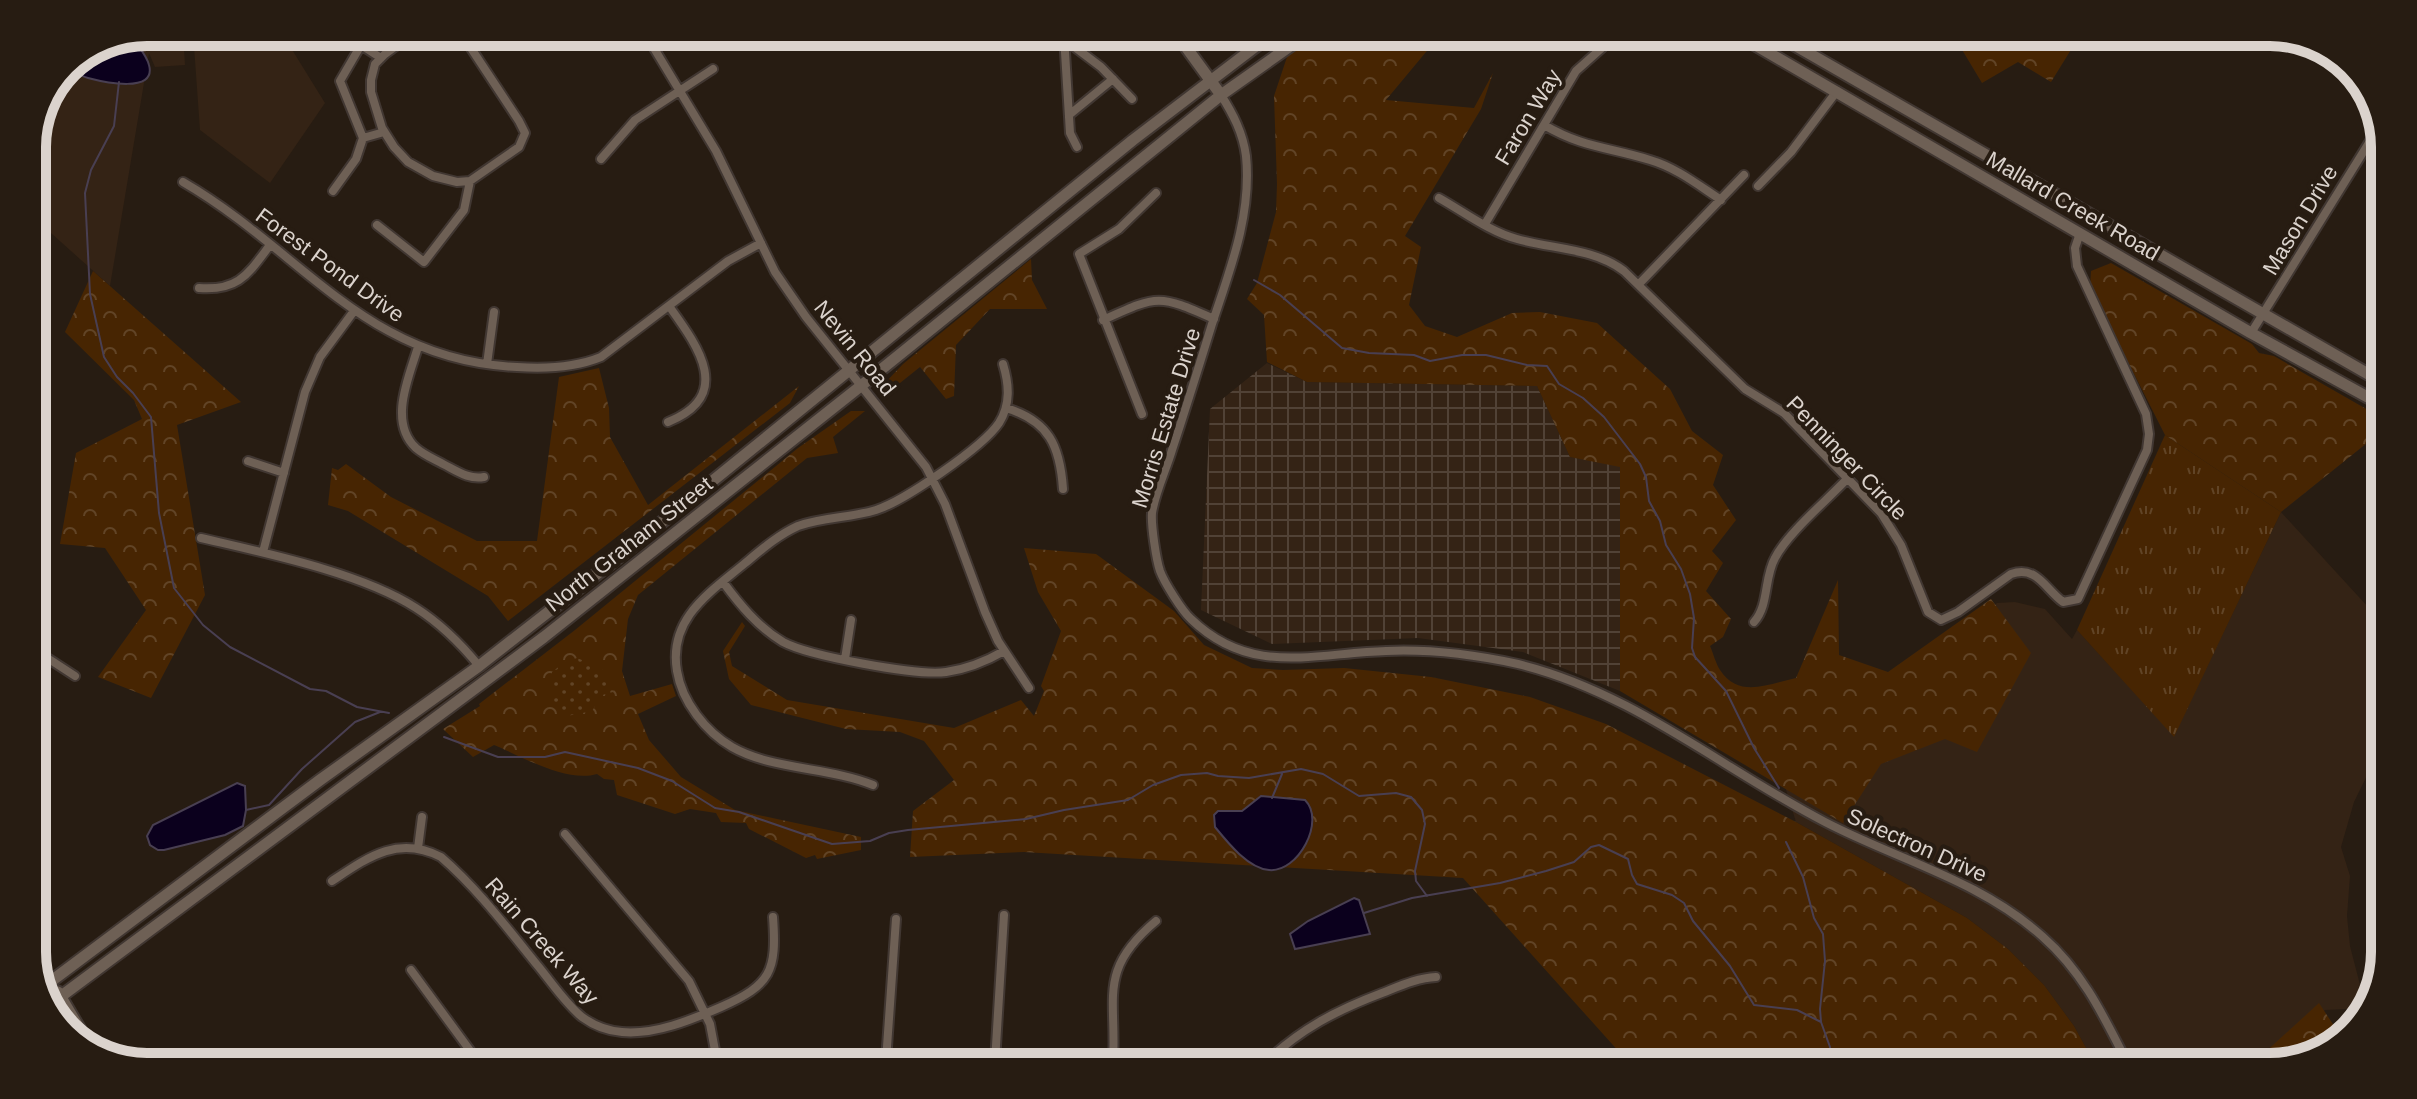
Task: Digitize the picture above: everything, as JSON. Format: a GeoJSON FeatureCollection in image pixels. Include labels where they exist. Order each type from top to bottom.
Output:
{"type":"FeatureCollection","features":[{"type":"Feature","properties":{"kind":"main road"},"geometry":{"type":"LineString","coordinates":[[1186,46],[1221,95],[1290,46]]}},
{"type":"Feature","properties":{"kind":"main road"},"geometry":{"type":"LineString","coordinates":[[1212,79],[1256,46]]}},
{"type":"Feature","properties":{"kind":"main road","name":"Mallard Creek Road"},"geometry":{"type":"LineString","coordinates":[[1758,46],[2251,333],[2371,399]]}},
{"type":"Feature","properties":{"kind":"main road"},"geometry":{"type":"LineString","coordinates":[[1784,60],[1791,46]]}},
{"type":"Feature","properties":{"kind":"main road","name":"Mallard Creek Road"},"geometry":{"type":"LineString","coordinates":[[1802,46],[2371,376]]}},
{"type":"Feature","properties":{"kind":"main road","name":"North Graham Street"},"geometry":{"type":"LineString","coordinates":[[50,982],[320,780],[479,666],[1212,79]]}},
{"type":"Feature","properties":{"kind":"main road","name":"North Graham Street"},"geometry":{"type":"LineString","coordinates":[[58,1001],[544,637],[1221,95]]}},
{"type":"Feature","properties":{"kind":"main road"},"geometry":{"type":"LineString","coordinates":[[53,990],[62,998],[79,1027]]}},
{"type":"Feature","properties":{"kind":"street"},"geometry":{"type":"LineString","coordinates":[[333,191],[356,159],[363,138],[340,81],[360,46]]}},
{"type":"Feature","properties":{"kind":"street"},"geometry":{"type":"LineString","coordinates":[[363,46],[381,58]]}},
{"type":"Feature","properties":{"kind":"street"},"geometry":{"type":"LineString","coordinates":[[392,46],[372,72],[371,92],[384,132],[408,162],[423,173],[457,182],[470,181],[519,147],[525,133],[470,46]]}},
{"type":"Feature","properties":{"kind":"street","name":"Nevin Road"},"geometry":{"type":"LineString","coordinates":[[653,46],[727,171],[789,293],[917,453],[948,512],[985,612],[1004,651],[1029,688]]}},
{"type":"Feature","properties":{"kind":"street"},"geometry":{"type":"LineString","coordinates":[[1065,46],[1070,133],[1077,147]]}},
{"type":"Feature","properties":{"kind":"street"},"geometry":{"type":"LineString","coordinates":[[1075,46],[1132,99]]}},
{"type":"Feature","properties":{"kind":"street","name":"Faron Way"},"geometry":{"type":"LineString","coordinates":[[1485,224],[1576,71],[1608,46]]}},
{"type":"Feature","properties":{"kind":"street"},"geometry":{"type":"LineString","coordinates":[[601,159],[635,120],[713,69]]}},
{"type":"Feature","properties":{"kind":"street"},"geometry":{"type":"LineString","coordinates":[[1069,115],[1113,79]]}},
{"type":"Feature","properties":{"kind":"street"},"geometry":{"type":"LineString","coordinates":[[1758,186],[1791,152],[1837,91]]}},
{"type":"Feature","properties":{"kind":"street","name":"Morris Estate Drive"},"geometry":{"type":"LineString","coordinates":[[1221,95],[1242,136],[1246,153],[1247,196],[1234,255],[1152,514],[1160,572],[1189,618],[1224,644],[1259,657],[1286,659],[1388,650],[1463,655],[1518,665],[1585,685],[1641,712],[1802,810]]}},
{"type":"Feature","properties":{"kind":"street"},"geometry":{"type":"LineString","coordinates":[[1544,125],[1581,144],[1651,161],[1673,170],[1721,200]]}},
{"type":"Feature","properties":{"kind":"street"},"geometry":{"type":"LineString","coordinates":[[363,138],[384,132]]}},
{"type":"Feature","properties":{"kind":"street","name":"Mason Drive"},"geometry":{"type":"LineString","coordinates":[[2251,333],[2371,140]]}},
{"type":"Feature","properties":{"kind":"street"},"geometry":{"type":"LineString","coordinates":[[2366,148],[2371,151]]}},
{"type":"Feature","properties":{"kind":"street"},"geometry":{"type":"LineString","coordinates":[[1639,284],[1744,175]]}},
{"type":"Feature","properties":{"kind":"street"},"geometry":{"type":"LineString","coordinates":[[377,225],[424,262],[464,210],[470,181]]}},
{"type":"Feature","properties":{"kind":"street","name":"Forest Pond Drive"},"geometry":{"type":"LineString","coordinates":[[183,182],[354,311],[391,334],[448,357],[487,364],[540,368],[583,364],[609,352],[728,261],[761,243]]}},
{"type":"Feature","properties":{"kind":"street"},"geometry":{"type":"LineString","coordinates":[[1142,414],[1079,254],[1119,229],[1156,193]]}},
{"type":"Feature","properties":{"kind":"street","name":"Penninger Circle"},"geometry":{"type":"LineString","coordinates":[[1439,198],[1518,240],[1611,261],[1639,284],[1745,389],[1784,413],[1889,524],[1901,545],[1928,612],[1936,619],[1946,619],[2018,572],[2038,576],[2063,602],[2078,599],[2139,468],[2149,441],[2146,414],[2080,277],[2075,248],[2080,233]]}},
{"type":"Feature","properties":{"kind":"street"},"geometry":{"type":"LineString","coordinates":[[199,288],[224,288],[241,280],[270,245]]}},
{"type":"Feature","properties":{"kind":"street"},"geometry":{"type":"LineString","coordinates":[[1103,320],[1149,300],[1161,299],[1214,319]]}},
{"type":"Feature","properties":{"kind":"street"},"geometry":{"type":"LineString","coordinates":[[668,422],[692,408],[701,395],[705,377],[705,367],[697,347],[669,306]]}},
{"type":"Feature","properties":{"kind":"street"},"geometry":{"type":"LineString","coordinates":[[263,552],[312,374],[320,357],[354,311]]}},
{"type":"Feature","properties":{"kind":"street"},"geometry":{"type":"LineString","coordinates":[[487,364],[494,312]]}},
{"type":"Feature","properties":{"kind":"street"},"geometry":{"type":"LineString","coordinates":[[418,347],[403,402],[406,433],[422,453],[465,475],[484,477]]}},
{"type":"Feature","properties":{"kind":"street"},"geometry":{"type":"LineString","coordinates":[[873,785],[747,754],[723,741],[698,717],[679,681],[677,643],[689,613],[697,603],[789,531],[812,522],[878,509],[899,500],[990,433],[1006,408],[1008,383],[1003,364]]}},
{"type":"Feature","properties":{"kind":"street"},"geometry":{"type":"LineString","coordinates":[[1006,408],[1036,421],[1053,442],[1063,489]]}},
{"type":"Feature","properties":{"kind":"street"},"geometry":{"type":"LineString","coordinates":[[248,461],[284,473]]}},
{"type":"Feature","properties":{"kind":"street"},"geometry":{"type":"LineString","coordinates":[[1754,622],[1760,614],[1768,574],[1779,550],[1846,480]]}},
{"type":"Feature","properties":{"kind":"street"},"geometry":{"type":"LineString","coordinates":[[201,538],[263,552],[358,581],[397,597],[440,626],[479,666]]}},
{"type":"Feature","properties":{"kind":"street"},"geometry":{"type":"LineString","coordinates":[[723,582],[750,616],[785,643],[810,652],[937,672],[981,664],[1004,651]]}},
{"type":"Feature","properties":{"kind":"street"},"geometry":{"type":"LineString","coordinates":[[845,659],[851,620]]}},
{"type":"Feature","properties":{"kind":"street"},"geometry":{"type":"LineString","coordinates":[[46,657],[75,676]]}},
{"type":"Feature","properties":{"kind":"street","name":"Solectron Drive"},"geometry":{"type":"LineString","coordinates":[[1802,810],[1856,838],[1955,879],[2024,921],[2060,953],[2086,984],[2122,1053]]}},
{"type":"Feature","properties":{"kind":"street"},"geometry":{"type":"LineString","coordinates":[[332,881],[385,851],[404,846],[418,848],[422,817]]}},
{"type":"Feature","properties":{"kind":"street"},"geometry":{"type":"LineString","coordinates":[[565,834],[697,993],[715,1041],[716,1053]]}},
{"type":"Feature","properties":{"kind":"street","name":"Rain Creek Way"},"geometry":{"type":"LineString","coordinates":[[418,848],[441,857],[452,866],[571,1007],[595,1025],[619,1032],[641,1032],[706,1013],[748,995],[763,982],[772,961],[773,917]]}},
{"type":"Feature","properties":{"kind":"street"},"geometry":{"type":"LineString","coordinates":[[996,1053],[1004,915]]}},
{"type":"Feature","properties":{"kind":"street"},"geometry":{"type":"LineString","coordinates":[[887,1053],[896,919]]}},
{"type":"Feature","properties":{"kind":"street"},"geometry":{"type":"LineString","coordinates":[[1113,1053],[1111,1000],[1118,968],[1134,941],[1156,921]]}},
{"type":"Feature","properties":{"kind":"street"},"geometry":{"type":"LineString","coordinates":[[411,970],[472,1053]]}},
{"type":"Feature","properties":{"kind":"street"},"geometry":{"type":"LineString","coordinates":[[1276,1053],[1297,1034],[1334,1011],[1410,982],[1436,977]]}},
{"type":"Feature","properties":{"kind":"shaded area"},"geometry":{"type":"Polygon","coordinates":[[[184,46],[185,65],[155,67],[149,53],[110,286],[46,229],[46,140],[49,121],[63,91],[75,75],[91,63],[127,48],[184,46]]]}},
{"type":"Feature","properties":{"kind":"shaded area"},"geometry":{"type":"Polygon","coordinates":[[[194,46],[292,46],[325,103],[270,183],[200,130],[194,46]]]}},
{"type":"Feature","properties":{"kind":"shaded area"},"geometry":{"type":"Polygon","coordinates":[[[139,47],[149,65],[145,80],[137,83],[105,82],[77,73],[91,63],[127,48],[139,47]]]}},
{"type":"Feature","properties":{"kind":"shaded area"},"geometry":{"type":"Polygon","coordinates":[[[1267,363],[1307,382],[1537,386],[1570,457],[1620,466],[1620,691],[1523,652],[1418,638],[1272,644],[1201,610],[1210,409],[1267,363]]]}},
{"type":"Feature","properties":{"kind":"shaded area"},"geometry":{"type":"Polygon","coordinates":[[[2281,512],[2371,610],[2371,767],[2354,802],[2341,847],[2350,876],[2347,916],[2350,946],[2362,993],[2354,1009],[2325,1010],[2279,1052],[2089,1053],[2074,1026],[2044,985],[2008,949],[1967,918],[1796,822],[1776,757],[1934,651],[1997,603],[2015,602],[2045,609],[2072,639],[2077,630],[2174,736],[2281,512]]]}},
{"type":"Feature","properties":{"kind":"shaded area"},"geometry":{"type":"Polygon","coordinates":[[[237,783],[245,786],[243,826],[225,835],[164,850],[150,845],[147,836],[153,825],[237,783]]]}},
{"type":"Feature","properties":{"kind":"shaded area"},"geometry":{"type":"Polygon","coordinates":[[[1261,796],[1305,800],[1311,809],[1312,820],[1306,844],[1299,855],[1280,869],[1269,870],[1254,865],[1239,854],[1215,827],[1214,815],[1218,811],[1242,811],[1261,796]]]}},
{"type":"Feature","properties":{"kind":"shaded area"},"geometry":{"type":"Polygon","coordinates":[[[1354,898],[1359,900],[1370,934],[1295,949],[1290,934],[1308,921],[1354,898]]]}},
{"type":"Feature","properties":{"kind":"green space"},"geometry":{"type":"Polygon","coordinates":[[[1303,46],[1431,46],[1386,100],[1474,108],[1493,73],[1481,109],[1405,236],[1421,247],[1409,305],[1425,326],[1457,337],[1512,313],[1540,312],[1597,323],[1670,389],[1692,431],[1723,455],[1713,485],[1736,520],[1712,551],[1723,563],[1706,591],[1731,619],[1723,637],[1710,646],[1719,668],[1736,684],[1765,686],[1796,678],[1838,580],[1839,655],[1888,672],[1991,599],[2031,653],[1977,752],[1945,739],[1881,764],[1843,823],[1620,691],[1620,467],[1570,457],[1537,386],[1307,382],[1267,362],[1264,315],[1247,299],[1257,283],[1276,212],[1274,96],[1288,54],[1303,46]]]}},
{"type":"Feature","properties":{"kind":"green space"},"geometry":{"type":"Polygon","coordinates":[[[1960,46],[2073,46],[2051,82],[2018,62],[1982,83],[1960,46]]]}},
{"type":"Feature","properties":{"kind":"green space"},"geometry":{"type":"Polygon","coordinates":[[[1031,259],[1032,280],[1047,309],[990,309],[956,345],[954,396],[946,399],[920,367],[885,395],[885,383],[903,364],[1031,259]]]}},
{"type":"Feature","properties":{"kind":"green space"},"geometry":{"type":"Polygon","coordinates":[[[2111,263],[2252,344],[2259,353],[2274,356],[2371,412],[2371,440],[2281,512],[2165,435],[2090,287],[2091,271],[2111,263]]]}},
{"type":"Feature","properties":{"kind":"green space"},"geometry":{"type":"Polygon","coordinates":[[[93,271],[241,402],[177,425],[205,595],[151,698],[98,677],[146,610],[105,548],[60,544],[76,453],[142,419],[134,400],[65,332],[93,271]]]}},
{"type":"Feature","properties":{"kind":"green space"},"geometry":{"type":"Polygon","coordinates":[[[599,368],[609,408],[610,437],[648,505],[799,386],[790,403],[508,621],[488,596],[348,511],[328,505],[332,468],[338,470],[346,464],[391,497],[477,541],[537,541],[559,377],[599,368]]]}},
{"type":"Feature","properties":{"kind":"green space"},"geometry":{"type":"Polygon","coordinates":[[[851,411],[865,411],[833,437],[838,453],[807,458],[638,595],[628,619],[622,671],[630,696],[672,684],[676,696],[638,714],[649,740],[681,777],[735,810],[861,837],[861,850],[817,859],[815,855],[806,858],[749,829],[746,823],[721,822],[716,813],[690,809],[675,814],[617,795],[614,780],[597,774],[585,776],[559,772],[494,745],[473,757],[443,729],[480,706],[798,448],[851,411]]]}},
{"type":"Feature","properties":{"kind":"green space"},"geometry":{"type":"Polygon","coordinates":[[[2165,435],[2281,512],[2174,737],[2077,630],[2165,435]]]}},
{"type":"Feature","properties":{"kind":"green space"},"geometry":{"type":"Polygon","coordinates":[[[1024,548],[1096,554],[1174,611],[1204,645],[1252,668],[1344,668],[1431,677],[1530,697],[1606,724],[1796,822],[1967,918],[2008,949],[2044,985],[2074,1026],[2089,1053],[1620,1053],[1463,878],[1024,852],[910,857],[913,811],[954,780],[924,741],[900,732],[846,729],[751,705],[729,679],[723,651],[742,622],[745,626],[729,652],[732,666],[787,700],[954,728],[1021,700],[1034,716],[1044,691],[1041,686],[1061,631],[1038,592],[1024,548]]]}},
{"type":"Feature","properties":{"kind":"green space"},"geometry":{"type":"Polygon","coordinates":[[[577,658],[601,668],[616,684],[613,692],[602,695],[592,711],[567,716],[551,699],[552,672],[577,658]]]}},
{"type":"Feature","properties":{"kind":"green space"},"geometry":{"type":"Polygon","coordinates":[[[2319,1003],[2336,1029],[2296,1050],[2264,1053],[2319,1003]]]}},
{"type":"Feature","properties":{"kind":"waterway"},"geometry":{"type":"LineString","coordinates":[[119,82],[114,126],[91,170],[85,193],[90,294],[104,357],[151,417],[159,513],[174,588],[203,625],[230,647],[310,689],[326,691],[357,707],[389,713]]}},
{"type":"Feature","properties":{"kind":"waterway"},"geometry":{"type":"LineString","coordinates":[[1254,280],[1280,295],[1342,348],[1414,355],[1430,361],[1462,355],[1486,355],[1527,365],[1547,366],[1559,384],[1583,398],[1604,417],[1640,464],[1646,477],[1649,501],[1660,521],[1666,545],[1681,569],[1694,618],[1692,648],[1695,657],[1726,691],[1754,748],[1779,788]]}},
{"type":"Feature","properties":{"kind":"waterway"},"geometry":{"type":"LineString","coordinates":[[246,810],[269,805],[302,769],[355,722],[380,712]]}},
{"type":"Feature","properties":{"kind":"waterway"},"geometry":{"type":"LineString","coordinates":[[444,737],[498,757],[545,757],[565,752],[638,768],[672,781],[715,808],[739,812],[832,844],[870,841],[889,833],[908,830],[1026,819],[1128,800],[1153,785],[1181,775],[1207,773],[1249,778],[1301,769],[1323,774],[1359,796],[1396,793],[1411,797],[1422,810],[1425,824],[1415,871],[1416,881],[1427,896]]}},
{"type":"Feature","properties":{"kind":"waterway"},"geometry":{"type":"LineString","coordinates":[[1272,798],[1282,774]]}},
{"type":"Feature","properties":{"kind":"waterway"},"geometry":{"type":"LineString","coordinates":[[1786,842],[1803,877],[1814,918],[1823,934],[1825,961],[1820,1009],[1830,1053]]}},
{"type":"Feature","properties":{"kind":"waterway"},"geometry":{"type":"LineString","coordinates":[[1364,913],[1412,898],[1500,883],[1546,871],[1574,862],[1591,847],[1599,845],[1628,859],[1637,884],[1672,895],[1684,903],[1693,921],[1730,966],[1754,1005],[1797,1010],[1821,1022]]}}]}
